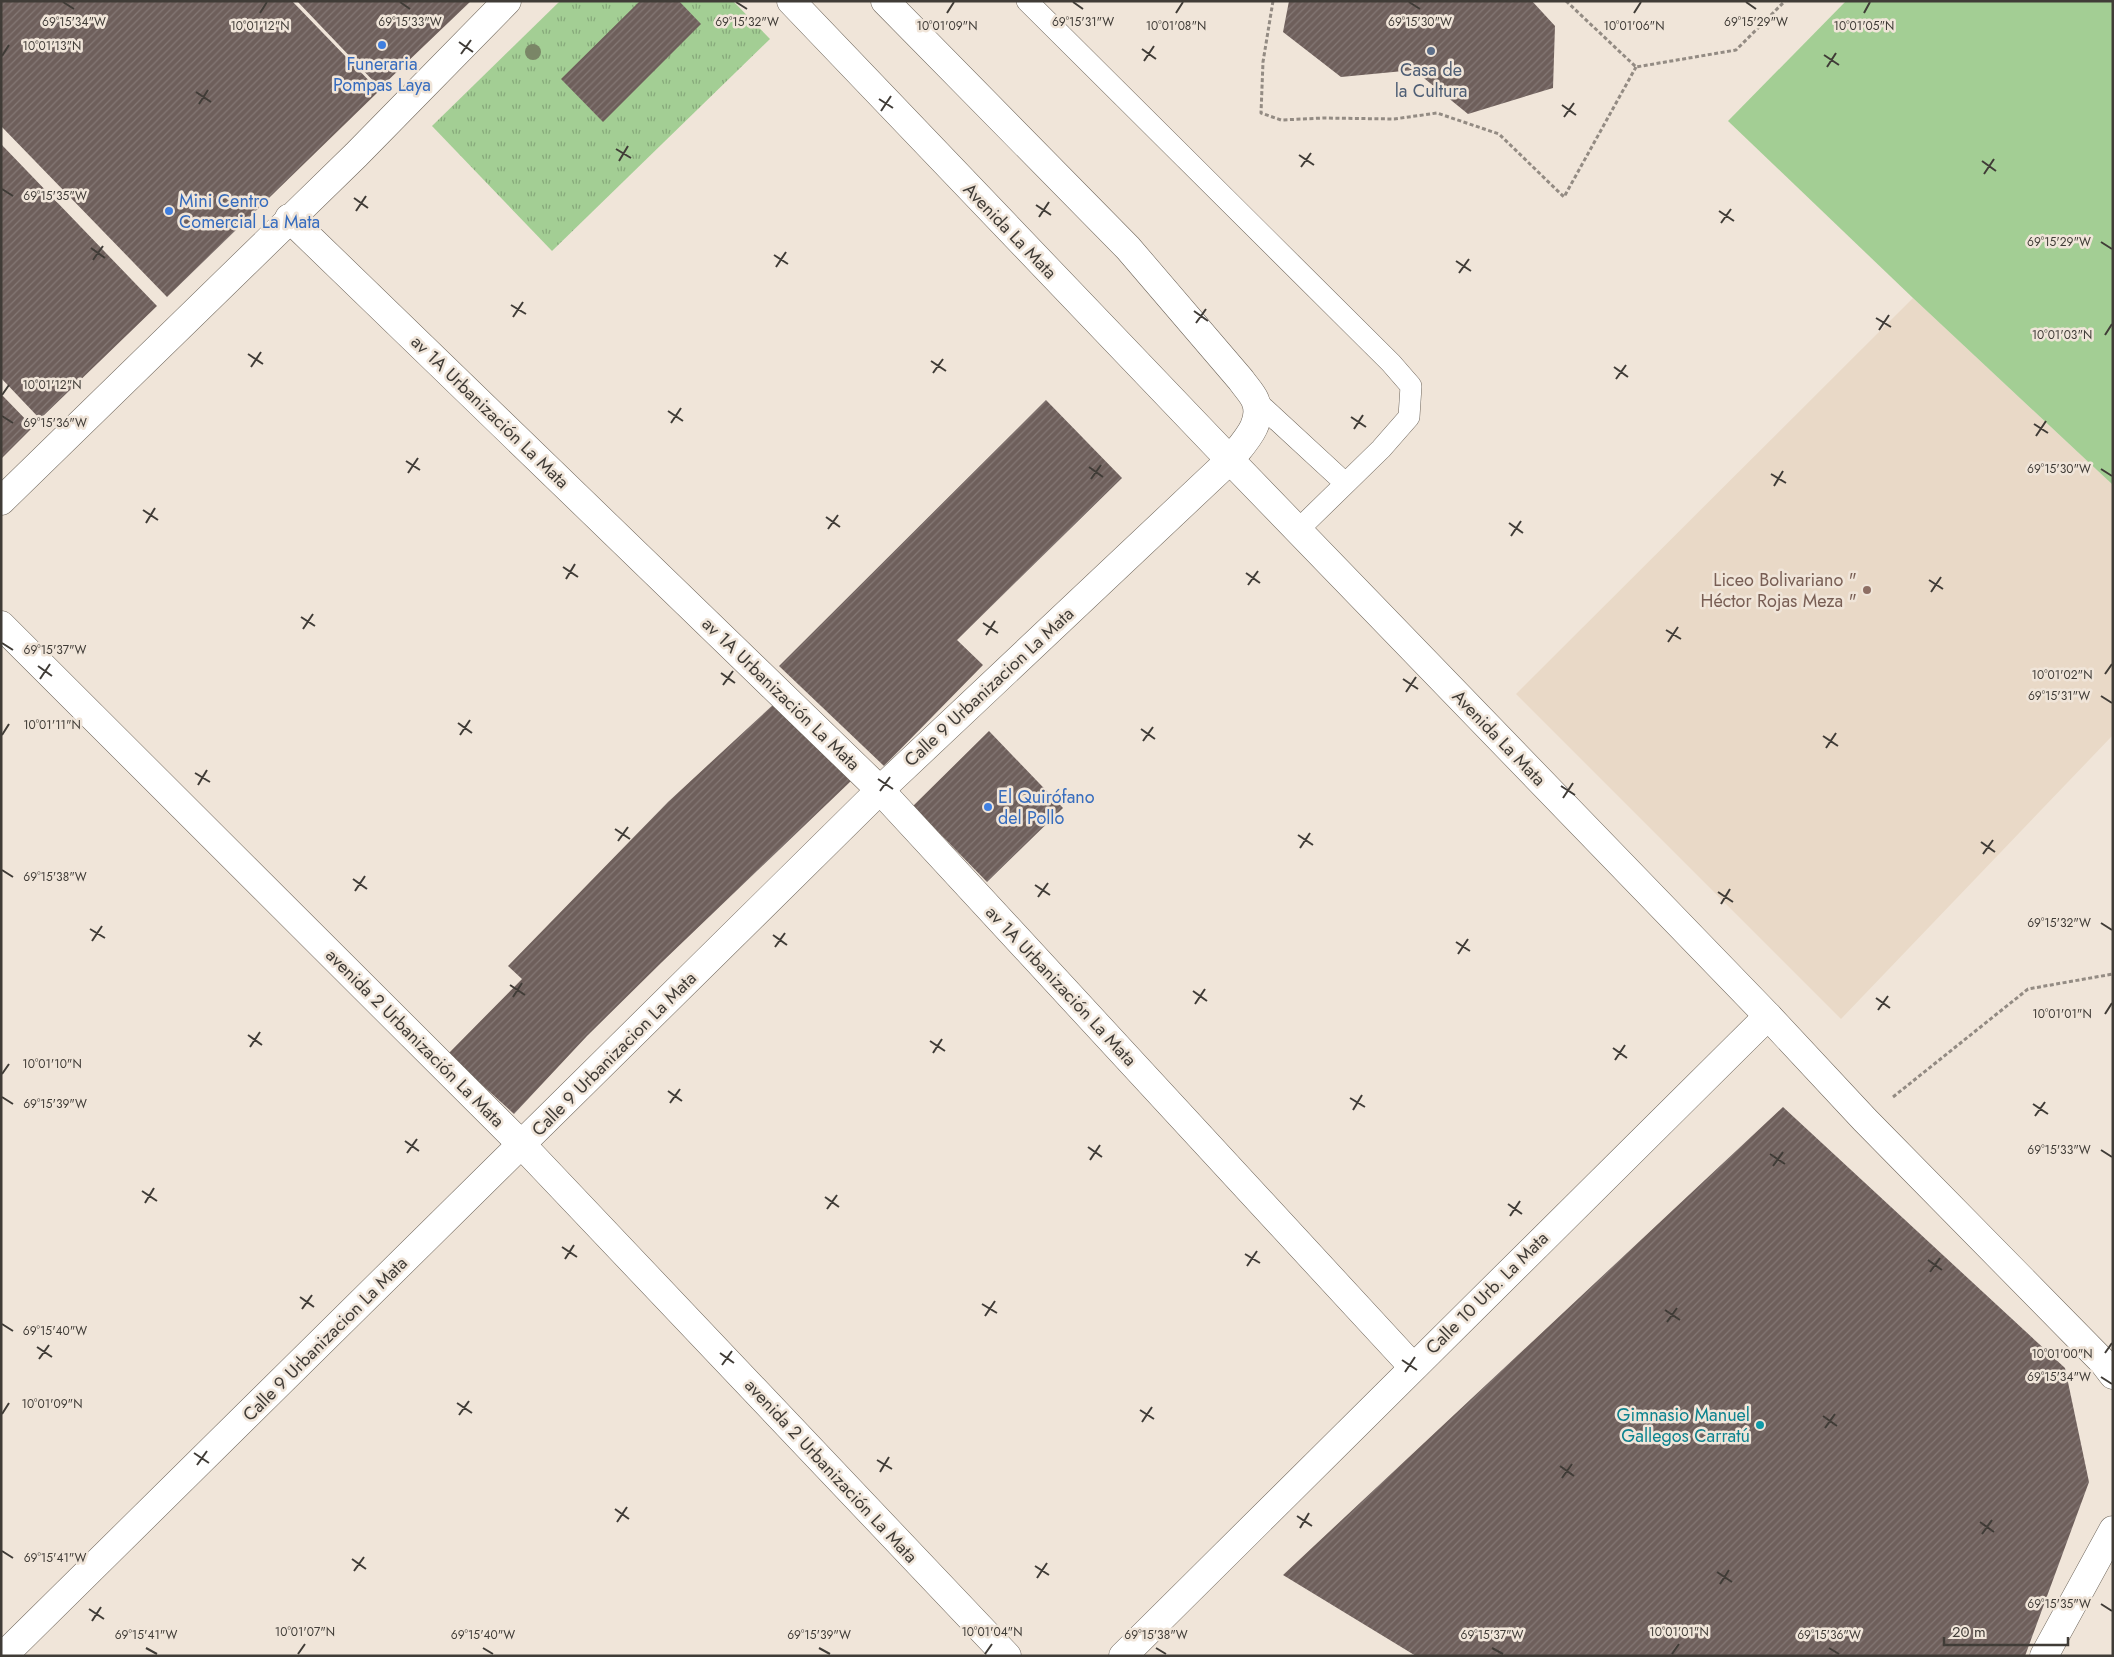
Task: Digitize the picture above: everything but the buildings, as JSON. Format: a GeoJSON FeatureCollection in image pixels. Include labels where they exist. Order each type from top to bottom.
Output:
{"type":"FeatureCollection","features":[{"type":"Feature","properties":{"kind":"street"},"geometry":{"type":"LineString","coordinates":[[1,500],[289,218],[356,155],[507,1]]}},
{"type":"Feature","properties":{"kind":"street","name":"Avenida La Mata"},"geometry":{"type":"LineString","coordinates":[[791,1],[1230,460],[1768,1016],[1865,1120],[2113,1374]]}},
{"type":"Feature","properties":{"kind":"street"},"geometry":{"type":"LineString","coordinates":[[885,1],[1128,248],[1241,380],[1255,400],[1258,414],[1252,432],[1230,460]]}},
{"type":"Feature","properties":{"kind":"street","name":"av 1A Urbanización La Mata"},"geometry":{"type":"LineString","coordinates":[[289,218],[880,790],[1413,1367]]}},
{"type":"Feature","properties":{"kind":"street","name":"Calle 9 Urbanizacion La Mata"},"geometry":{"type":"LineString","coordinates":[[4,1656],[880,790],[1230,460]]}},
{"type":"Feature","properties":{"kind":"street","name":"avenida 2 Urbanización La Mata"},"geometry":{"type":"LineString","coordinates":[[1,625],[522,1145],[1007,1656]]}},
{"type":"Feature","properties":{"kind":"street","name":"Calle 10 Urb. La Mata"},"geometry":{"type":"LineString","coordinates":[[1123,1656],[1768,1016]]}},
{"type":"Feature","properties":{"kind":"street"},"geometry":{"type":"LineString","coordinates":[[2044,1656],[2113,1530]]}},
{"type":"Feature","properties":{"kind":"lane"},"geometry":{"type":"LineString","coordinates":[[1027,1],[1391,363],[1411,386],[1410,416],[1381,449],[1298,530]]}},
{"type":"Feature","properties":{"kind":"lane"},"geometry":{"type":"LineString","coordinates":[[1255,400],[1345,483]]}},
{"type":"Feature","properties":{"kind":"path"},"geometry":{"type":"LineString","coordinates":[[1273,1],[1263,62],[1261,113],[1281,120],[1323,118],[1394,119],[1438,114],[1500,134],[1564,197],[1636,68]]}},
{"type":"Feature","properties":{"kind":"path"},"geometry":{"type":"LineString","coordinates":[[1566,1],[1575,12],[1636,68]]}},
{"type":"Feature","properties":{"kind":"path"},"geometry":{"type":"LineString","coordinates":[[1636,68],[1736,50],[1785,1]]}},
{"type":"Feature","properties":{"kind":"path"},"geometry":{"type":"LineString","coordinates":[[1865,1120],[2028,989],[2113,974]]}},
{"type":"Feature","properties":{"kind":"shaded area","name":"Liceo Bolivariano \" Héctor Rojas Meza \""},"geometry":{"type":"Polygon","coordinates":[[[1913,298],[2113,485],[2113,735],[1841,1019],[1516,694],[1913,298]]]}},
{"type":"Feature","properties":{"kind":"green space"},"geometry":{"type":"Polygon","coordinates":[[[560,1],[733,1],[770,39],[552,251],[432,126],[560,1]]]}},
{"type":"Feature","properties":{"kind":"green space"},"geometry":{"type":"Polygon","coordinates":[[[1846,1],[2113,1],[2113,485],[1913,298],[1728,121],[1846,1]]]}},
{"type":"Feature","properties":{"kind":"place","name":"Funeraria Pompas Laya"},"geometry":{"type":"Point","coordinates":[382,45]}},
{"type":"Feature","properties":{"kind":"place","name":"Casa de la Cultura"},"geometry":{"type":"Point","coordinates":[1431,51]}},
{"type":"Feature","properties":{"kind":"place","name":"Mini Centro Comercial La Mata"},"geometry":{"type":"Point","coordinates":[169,211]}},
{"type":"Feature","properties":{"kind":"place","name":"Liceo Bolivariano \" Héctor Rojas Meza \""},"geometry":{"type":"Point","coordinates":[1867,590]}},
{"type":"Feature","properties":{"kind":"place","name":"El Quirófano del Pollo"},"geometry":{"type":"Point","coordinates":[988,807]}},
{"type":"Feature","properties":{"kind":"place","name":"Gimnasio Manuel Gallegos Carratú"},"geometry":{"type":"Point","coordinates":[1760,1425]}}]}
